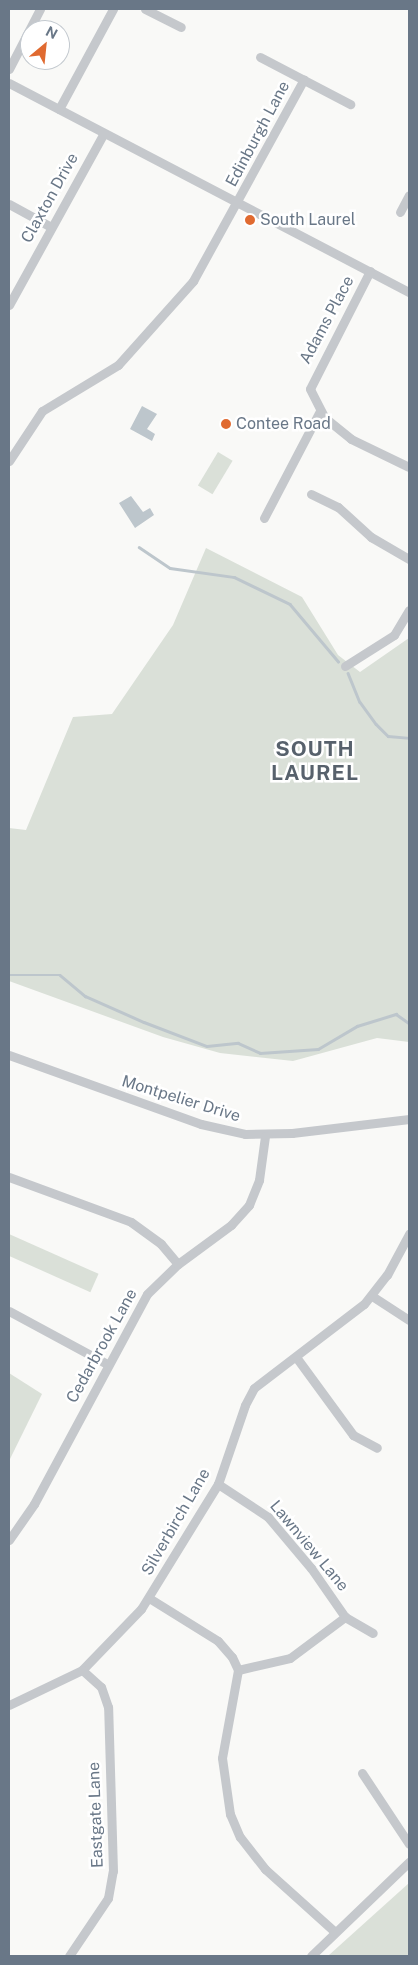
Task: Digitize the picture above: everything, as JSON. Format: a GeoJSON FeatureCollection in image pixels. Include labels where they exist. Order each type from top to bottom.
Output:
{"type":"FeatureCollection","features":[{"type":"Feature","properties":{"kind":"street"},"geometry":{"type":"LineString","coordinates":[[9,69],[40,9]]}},
{"type":"Feature","properties":{"kind":"street"},"geometry":{"type":"LineString","coordinates":[[59,109],[113,9]]}},
{"type":"Feature","properties":{"kind":"street"},"geometry":{"type":"LineString","coordinates":[[145,9],[181,27]]}},
{"type":"Feature","properties":{"kind":"street"},"geometry":{"type":"LineString","coordinates":[[260,58],[350,104]]}},
{"type":"Feature","properties":{"kind":"street","name":"Edinburgh Lane"},"geometry":{"type":"LineString","coordinates":[[238,202],[304,79]]}},
{"type":"Feature","properties":{"kind":"street"},"geometry":{"type":"LineString","coordinates":[[9,83],[409,292]]}},
{"type":"Feature","properties":{"kind":"street","name":"Claxton Drive"},"geometry":{"type":"LineString","coordinates":[[9,305],[104,133]]}},
{"type":"Feature","properties":{"kind":"street"},"geometry":{"type":"LineString","coordinates":[[400,212],[409,195]]}},
{"type":"Feature","properties":{"kind":"street"},"geometry":{"type":"LineString","coordinates":[[9,460],[42,411],[118,365],[178,300],[205,263],[238,202]]}},
{"type":"Feature","properties":{"kind":"street"},"geometry":{"type":"LineString","coordinates":[[9,204],[51,227]]}},
{"type":"Feature","properties":{"kind":"street","name":"Adams Place"},"geometry":{"type":"LineString","coordinates":[[320,411],[310,384],[370,271]]}},
{"type":"Feature","properties":{"kind":"street"},"geometry":{"type":"LineString","coordinates":[[264,518],[320,411],[350,439],[409,467]]}},
{"type":"Feature","properties":{"kind":"street"},"geometry":{"type":"LineString","coordinates":[[311,494],[338,507],[371,537],[409,559]]}},
{"type":"Feature","properties":{"kind":"street"},"geometry":{"type":"LineString","coordinates":[[345,666],[394,635],[409,610]]}},
{"type":"Feature","properties":{"kind":"street","name":"Montpelier Drive"},"geometry":{"type":"LineString","coordinates":[[9,1055],[201,1124],[265,1136],[409,1119]]}},
{"type":"Feature","properties":{"kind":"street","name":"Cedarbrook Lane"},"geometry":{"type":"LineString","coordinates":[[9,1540],[34,1504],[107,1364],[147,1294],[178,1264],[231,1225],[249,1205],[259,1180],[265,1136]]}},
{"type":"Feature","properties":{"kind":"street"},"geometry":{"type":"LineString","coordinates":[[9,1177],[131,1222],[151,1235],[178,1264]]}},
{"type":"Feature","properties":{"kind":"street","name":"Silverbirch Lane"},"geometry":{"type":"LineString","coordinates":[[9,1704],[82,1670],[149,1598],[218,1484],[249,1396],[264,1379],[296,1357],[372,1296],[409,1234]]}},
{"type":"Feature","properties":{"kind":"street"},"geometry":{"type":"LineString","coordinates":[[372,1296],[409,1320]]}},
{"type":"Feature","properties":{"kind":"street"},"geometry":{"type":"LineString","coordinates":[[9,1311],[107,1364]]}},
{"type":"Feature","properties":{"kind":"street"},"geometry":{"type":"LineString","coordinates":[[296,1357],[353,1435],[377,1448]]}},
{"type":"Feature","properties":{"kind":"street","name":"Lawnview Lane"},"geometry":{"type":"LineString","coordinates":[[218,1484],[268,1517],[311,1568],[345,1617]]}},
{"type":"Feature","properties":{"kind":"street"},"geometry":{"type":"LineString","coordinates":[[149,1598],[218,1641],[238,1670],[222,1758],[230,1814],[240,1836],[265,1869],[335,1932]]}},
{"type":"Feature","properties":{"kind":"street"},"geometry":{"type":"LineString","coordinates":[[238,1670],[290,1658],[345,1617],[373,1633]]}},
{"type":"Feature","properties":{"kind":"street","name":"Eastgate Lane"},"geometry":{"type":"LineString","coordinates":[[70,1956],[108,1898],[114,1871],[108,1706],[101,1687],[82,1670]]}},
{"type":"Feature","properties":{"kind":"street"},"geometry":{"type":"LineString","coordinates":[[362,1772],[409,1844]]}},
{"type":"Feature","properties":{"kind":"street"},"geometry":{"type":"LineString","coordinates":[[311,1956],[409,1862]]}},
{"type":"Feature","properties":{"kind":"shaded area"},"geometry":{"type":"Polygon","coordinates":[[[142,406],[157,414],[147,429],[155,434],[152,441],[130,429],[142,406]]]}},
{"type":"Feature","properties":{"kind":"shaded area"},"geometry":{"type":"Polygon","coordinates":[[[218,452],[233,461],[212,494],[198,485],[218,452]]]}},
{"type":"Feature","properties":{"kind":"shaded area"},"geometry":{"type":"Polygon","coordinates":[[[131,496],[143,512],[150,508],[154,515],[135,528],[119,503],[131,496]]]}},
{"type":"Feature","properties":{"kind":"shaded area"},"geometry":{"type":"Polygon","coordinates":[[[206,548],[302,597],[338,655],[360,672],[409,638],[409,1042],[377,1038],[293,1061],[220,1053],[163,1037],[9,981],[9,828],[26,830],[73,717],[112,714],[173,625],[206,548]]]}},
{"type":"Feature","properties":{"kind":"shaded area"},"geometry":{"type":"Polygon","coordinates":[[[9,1234],[99,1274],[90,1292],[9,1256],[9,1234]]]}},
{"type":"Feature","properties":{"kind":"shaded area"},"geometry":{"type":"Polygon","coordinates":[[[9,1373],[42,1394],[9,1461],[9,1373]]]}},
{"type":"Feature","properties":{"kind":"shaded area"},"geometry":{"type":"Polygon","coordinates":[[[409,1883],[409,1956],[328,1956],[329,1955],[409,1883]]]}},
{"type":"Feature","properties":{"kind":"waterway"},"geometry":{"type":"LineString","coordinates":[[139,547],[170,568],[234,577],[290,604],[338,661]]}},
{"type":"Feature","properties":{"kind":"waterway"},"geometry":{"type":"LineString","coordinates":[[348,673],[360,702],[376,724],[388,736],[409,738]]}},
{"type":"Feature","properties":{"kind":"waterway"},"geometry":{"type":"LineString","coordinates":[[9,975],[60,975],[85,996],[144,1022],[207,1046],[238,1043],[260,1053],[318,1049],[357,1026],[396,1014],[409,1023]]}},
{"type":"Feature","properties":{"kind":"place","name":"South Laurel"},"geometry":{"type":"Point","coordinates":[250,220]}},
{"type":"Feature","properties":{"kind":"place","name":"Contee Road"},"geometry":{"type":"Point","coordinates":[226,424]}},
{"type":"Feature","properties":{"kind":"district","name":"SOUTH LAUREL"},"geometry":{"type":"Point","coordinates":[315,761]}}]}
